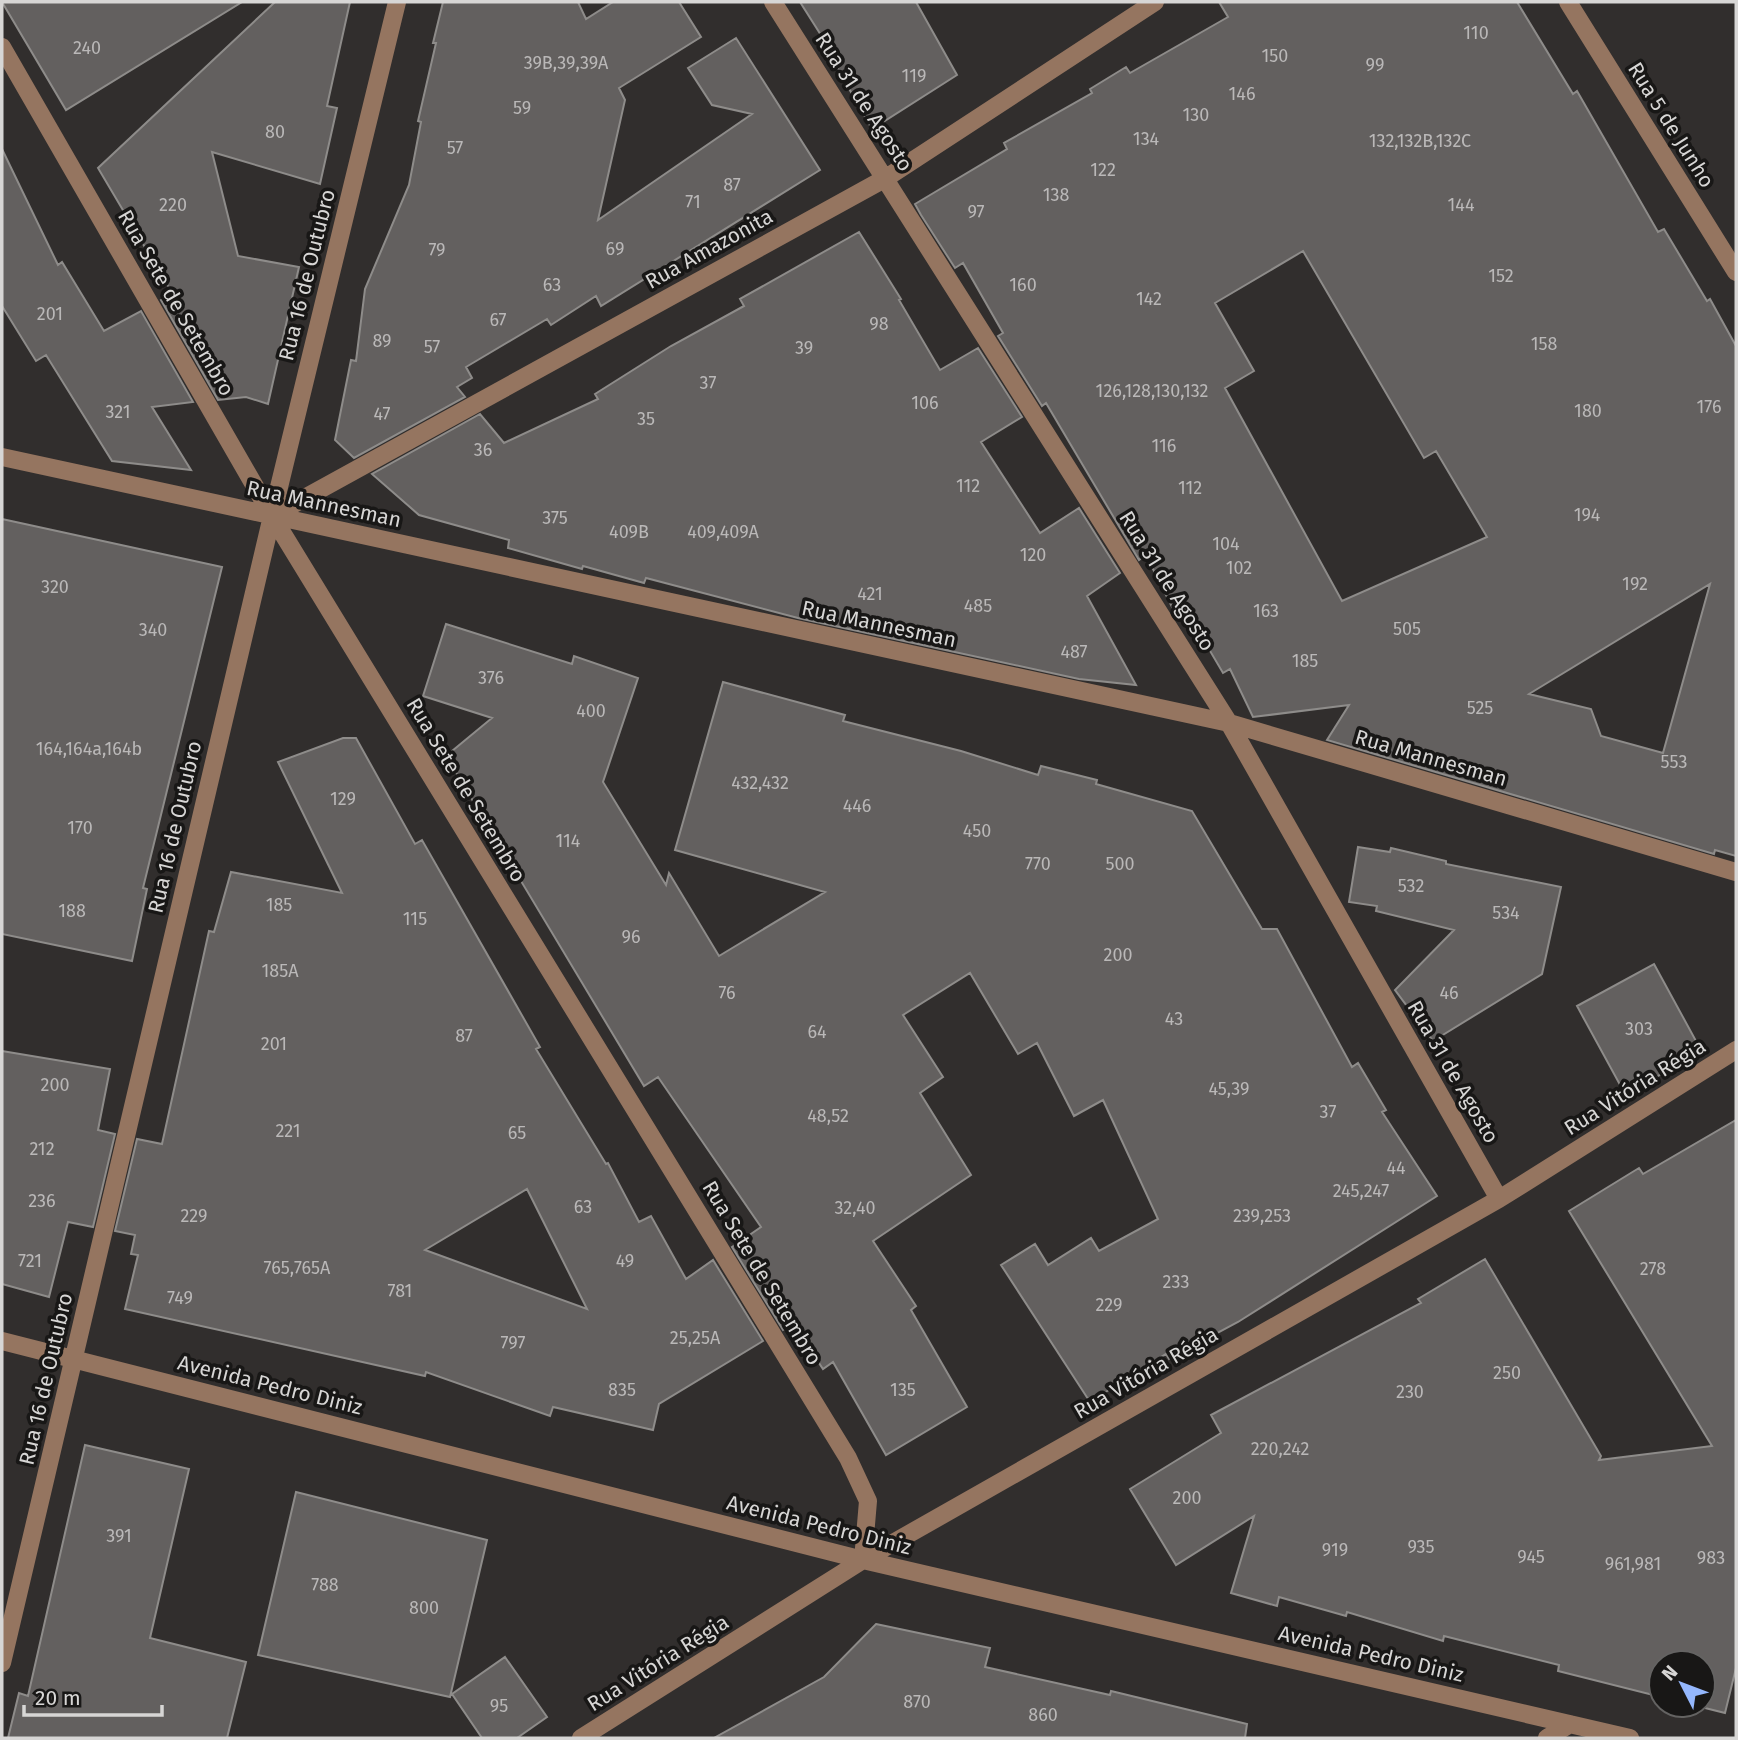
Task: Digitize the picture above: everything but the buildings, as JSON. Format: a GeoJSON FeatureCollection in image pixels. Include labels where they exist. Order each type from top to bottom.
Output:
{"type":"FeatureCollection","features":[{"type":"Feature","properties":{"kind":"street","name":"Rua 16 de Outubro"},"geometry":{"type":"LineString","coordinates":[[2,1663],[272,516],[397,2]]}},
{"type":"Feature","properties":{"kind":"street","name":"Rua 31 de Agosto"},"geometry":{"type":"LineString","coordinates":[[773,2],[1229,723],[1499,1199]]}},
{"type":"Feature","properties":{"kind":"street","name":"Rua Amazonita"},"geometry":{"type":"LineString","coordinates":[[272,516],[886,178],[1155,2]]}},
{"type":"Feature","properties":{"kind":"street","name":"Rua 5 de Junho"},"geometry":{"type":"LineString","coordinates":[[1568,2],[1736,271]]}},
{"type":"Feature","properties":{"kind":"street","name":"Rua Sete de Setembro"},"geometry":{"type":"LineString","coordinates":[[2,47],[272,516],[848,1458],[868,1502],[863,1560]]}},
{"type":"Feature","properties":{"kind":"street","name":"Rua Mannesman"},"geometry":{"type":"LineString","coordinates":[[2,457],[1229,723],[1736,872]]}},
{"type":"Feature","properties":{"kind":"street","name":"Rua Vitória Régia"},"geometry":{"type":"LineString","coordinates":[[581,1738],[863,1560],[1499,1199],[1736,1050]]}},
{"type":"Feature","properties":{"kind":"street","name":"Avenida Pedro Diniz"},"geometry":{"type":"LineString","coordinates":[[2,1341],[863,1560],[1630,1738]]}},
{"type":"Feature","properties":{"kind":"street"},"geometry":{"type":"LineString","coordinates":[[1547,1738],[1570,1724]]}}]}
